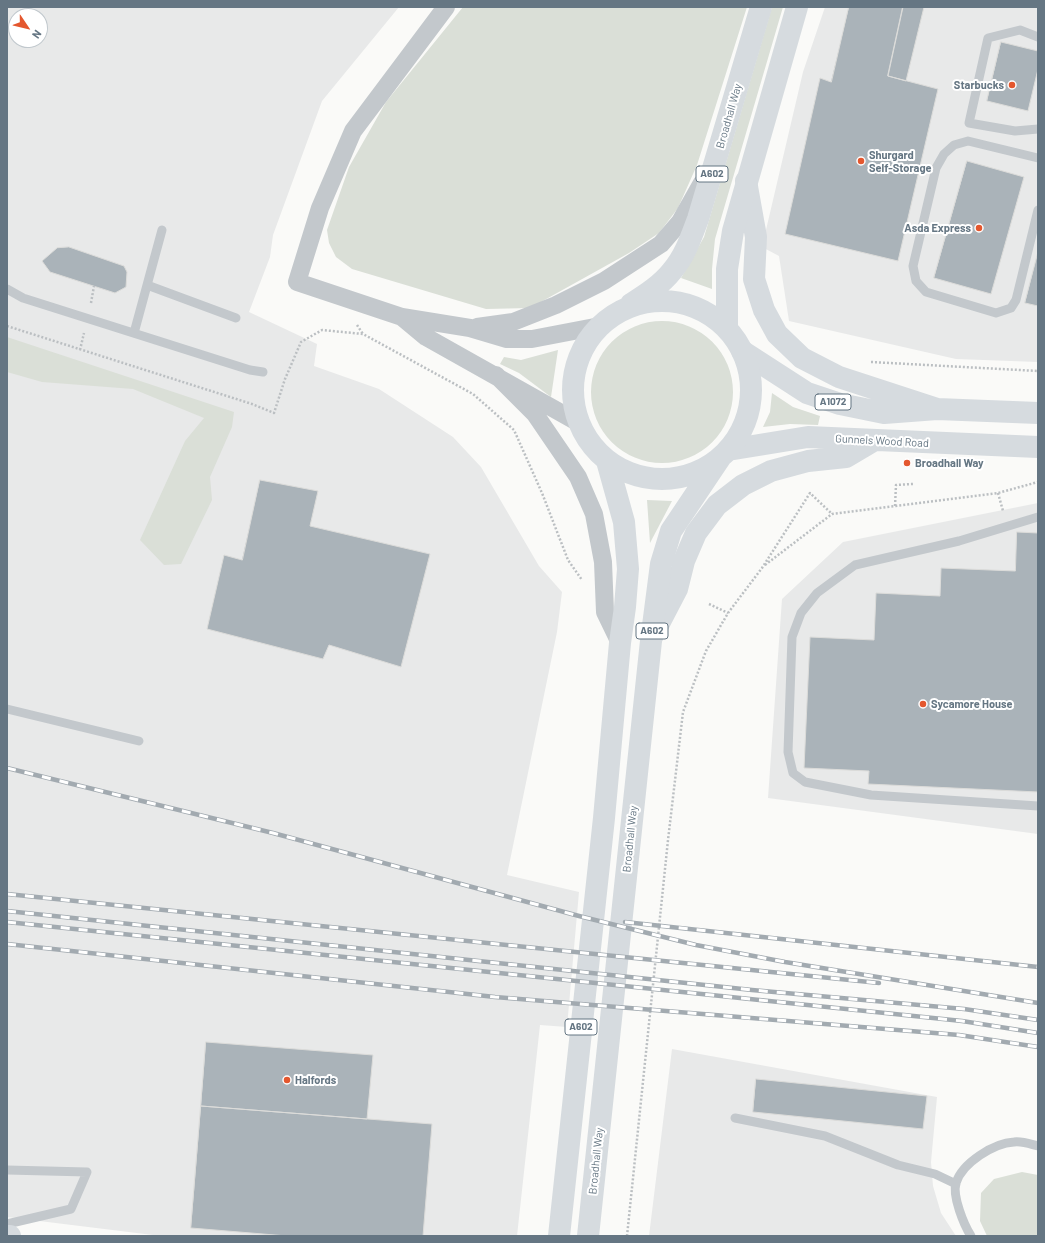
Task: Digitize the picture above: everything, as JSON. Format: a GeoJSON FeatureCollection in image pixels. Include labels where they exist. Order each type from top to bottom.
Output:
{"type":"FeatureCollection","features":[{"type":"Feature","properties":{"kind":"main road","name":"Broadhall Way"},"geometry":{"type":"LineString","coordinates":[[618,313],[652,290],[672,272],[687,248],[698,219],[718,154],[761,7]]}},
{"type":"Feature","properties":{"kind":"main road"},"geometry":{"type":"LineString","coordinates":[[727,329],[727,269],[733,231],[797,7]]}},
{"type":"Feature","properties":{"kind":"main road"},"geometry":{"type":"LineString","coordinates":[[746,182],[756,237],[754,279],[764,310],[777,334],[802,358],[839,377],[936,408]]}},
{"type":"Feature","properties":{"kind":"main road"},"geometry":{"type":"LineString","coordinates":[[724,454],[694,474],[664,480],[634,475],[607,461],[596,450],[579,423],[573,398],[575,372],[584,347],[600,326],[618,313],[646,303],[675,302],[704,311],[727,329],[742,351]]}},
{"type":"Feature","properties":{"kind":"main road","name":"Broadhall Way"},"geometry":{"type":"LineString","coordinates":[[588,1236],[651,641],[661,564],[671,531],[743,428],[750,403],[750,377],[742,351]]}},
{"type":"Feature","properties":{"kind":"main road","name":"A1072"},"geometry":{"type":"LineString","coordinates":[[742,351],[807,393],[840,404],[884,413],[936,408],[1038,413]]}},
{"type":"Feature","properties":{"kind":"main road","name":"Gunnels Wood Road"},"geometry":{"type":"LineString","coordinates":[[724,454],[808,437],[1038,448]]}},
{"type":"Feature","properties":{"kind":"main road"},"geometry":{"type":"LineString","coordinates":[[651,641],[678,589],[684,561],[696,533],[717,505],[743,485],[771,471],[808,461],[846,457],[873,441]]}},
{"type":"Feature","properties":{"kind":"main road","name":"A602"},"geometry":{"type":"LineString","coordinates":[[559,1236],[604,818],[628,569],[624,522],[607,461]]}},
{"type":"Feature","properties":{"kind":"street"},"geometry":{"type":"LineString","coordinates":[[446,7],[353,132],[320,208],[297,282],[402,317],[470,328],[507,339],[532,339],[600,326]]}},
{"type":"Feature","properties":{"kind":"street"},"geometry":{"type":"LineString","coordinates":[[470,328],[513,322],[556,305],[604,281],[661,244],[680,222],[718,154]]}},
{"type":"Feature","properties":{"kind":"street"},"geometry":{"type":"LineString","coordinates":[[402,317],[426,337],[579,423]]}},
{"type":"Feature","properties":{"kind":"street"},"geometry":{"type":"LineString","coordinates":[[496,375],[535,414],[578,477],[594,514],[603,562],[605,612],[620,643]]}},
{"type":"Feature","properties":{"kind":"lane"},"geometry":{"type":"LineString","coordinates":[[1038,37],[1020,30],[988,38],[969,123],[1015,132],[1038,129]]}},
{"type":"Feature","properties":{"kind":"lane"},"geometry":{"type":"LineString","coordinates":[[1038,158],[968,141],[954,145],[944,154],[936,168],[913,266],[916,281],[926,292],[996,313],[1011,308],[1016,300],[1038,210]]}},
{"type":"Feature","properties":{"kind":"lane"},"geometry":{"type":"LineString","coordinates":[[134,333],[162,230]]}},
{"type":"Feature","properties":{"kind":"lane"},"geometry":{"type":"LineString","coordinates":[[147,285],[236,318]]}},
{"type":"Feature","properties":{"kind":"lane"},"geometry":{"type":"LineString","coordinates":[[7,289],[23,298],[250,370],[263,372]]}},
{"type":"Feature","properties":{"kind":"lane"},"geometry":{"type":"LineString","coordinates":[[1038,517],[959,542],[855,565],[816,593],[801,613],[792,637],[788,752],[793,773],[805,782],[871,795],[1038,806]]}},
{"type":"Feature","properties":{"kind":"lane"},"geometry":{"type":"LineString","coordinates":[[7,710],[139,741]]}},
{"type":"Feature","properties":{"kind":"lane"},"geometry":{"type":"LineString","coordinates":[[735,1118],[825,1136],[898,1165],[935,1174],[956,1184]]}},
{"type":"Feature","properties":{"kind":"lane"},"geometry":{"type":"LineString","coordinates":[[970,1236],[957,1201],[956,1184],[966,1166],[994,1148],[1012,1142],[1024,1142],[1038,1146]]}},
{"type":"Feature","properties":{"kind":"lane"},"geometry":{"type":"LineString","coordinates":[[7,1170],[87,1172],[71,1209],[7,1224]]}},
{"type":"Feature","properties":{"kind":"path"},"geometry":{"type":"LineString","coordinates":[[363,334],[473,394],[514,430],[542,493],[568,560],[583,582]]}},
{"type":"Feature","properties":{"kind":"path"},"geometry":{"type":"LineString","coordinates":[[866,362],[1038,371]]}},
{"type":"Feature","properties":{"kind":"path"},"geometry":{"type":"LineString","coordinates":[[762,568],[832,514],[998,492],[1038,482]]}},
{"type":"Feature","properties":{"kind":"path"},"geometry":{"type":"LineString","coordinates":[[895,506],[896,485],[914,484]]}},
{"type":"Feature","properties":{"kind":"path"},"geometry":{"type":"LineString","coordinates":[[998,492],[1003,511]]}},
{"type":"Feature","properties":{"kind":"path"},"geometry":{"type":"LineString","coordinates":[[627,1236],[682,712],[706,652],[728,613],[762,568],[810,493],[832,514]]}},
{"type":"Feature","properties":{"kind":"path"},"geometry":{"type":"LineString","coordinates":[[709,604],[728,613]]}},
{"type":"Feature","properties":{"kind":"shaded area"},"geometry":{"type":"Polygon","coordinates":[[[7,7],[399,7],[322,101],[273,235],[270,257],[249,312],[317,344],[314,366],[379,389],[453,437],[481,467],[539,566],[562,592],[557,632],[507,875],[579,892],[567,1027],[540,1025],[517,1236],[161,1236],[7,1217],[7,7]]]}},
{"type":"Feature","properties":{"kind":"shaded area"},"geometry":{"type":"Polygon","coordinates":[[[463,7],[747,7],[697,165],[678,208],[659,233],[629,253],[530,308],[486,309],[352,269],[336,257],[329,243],[327,230],[349,167],[386,102],[463,7]]]}},
{"type":"Feature","properties":{"kind":"shaded area"},"geometry":{"type":"Polygon","coordinates":[[[772,7],[783,7],[715,239],[712,289],[681,278],[704,237],[772,7]]]}},
{"type":"Feature","properties":{"kind":"shaded area"},"geometry":{"type":"Polygon","coordinates":[[[825,7],[1038,7],[1038,362],[956,359],[789,321],[779,256],[762,247],[803,72],[825,7]]]}},
{"type":"Feature","properties":{"kind":"shaded area"},"geometry":{"type":"Polygon","coordinates":[[[662,321],[683,324],[707,337],[717,347],[730,371],[733,392],[730,413],[717,437],[707,447],[683,460],[662,463],[641,460],[617,447],[607,437],[594,413],[591,392],[594,371],[607,347],[617,337],[641,324],[662,321]]]}},
{"type":"Feature","properties":{"kind":"shaded area"},"geometry":{"type":"Polygon","coordinates":[[[7,337],[234,412],[232,427],[210,477],[212,500],[181,564],[164,565],[140,540],[185,441],[204,418],[133,389],[42,382],[7,372],[7,337]]]}},
{"type":"Feature","properties":{"kind":"shaded area"},"geometry":{"type":"Polygon","coordinates":[[[558,350],[551,397],[519,373],[500,364],[504,357],[521,360],[558,350]]]}},
{"type":"Feature","properties":{"kind":"shaded area"},"geometry":{"type":"Polygon","coordinates":[[[772,393],[793,407],[820,416],[818,425],[790,424],[763,427],[770,412],[772,393]]]}},
{"type":"Feature","properties":{"kind":"shaded area"},"geometry":{"type":"Polygon","coordinates":[[[647,500],[672,501],[650,543],[647,500]]]}},
{"type":"Feature","properties":{"kind":"shaded area"},"geometry":{"type":"Polygon","coordinates":[[[1038,503],[1038,834],[768,798],[782,599],[843,542],[1038,503]]]}},
{"type":"Feature","properties":{"kind":"shaded area"},"geometry":{"type":"Polygon","coordinates":[[[672,1049],[937,1097],[931,1162],[933,1186],[941,1213],[956,1236],[649,1236],[672,1049]]]}},
{"type":"Feature","properties":{"kind":"shaded area"},"geometry":{"type":"Polygon","coordinates":[[[1022,1172],[1038,1175],[1038,1236],[987,1236],[980,1221],[981,1193],[994,1179],[1022,1172]]]}},
{"type":"Feature","properties":{"kind":"building","name":"Shurgard Self-Storage"},"geometry":{"type":"Polygon","coordinates":[[[849,7],[903,7],[888,76],[938,89],[898,261],[785,234],[820,78],[831,82],[849,7]]]}},
{"type":"Feature","properties":{"kind":"building"},"geometry":{"type":"Polygon","coordinates":[[[903,7],[924,7],[906,81],[888,76],[903,7]]]}},
{"type":"Feature","properties":{"kind":"building","name":"Starbucks"},"geometry":{"type":"Polygon","coordinates":[[[1001,42],[1038,51],[1038,69],[1028,111],[987,101],[1001,42]]]}},
{"type":"Feature","properties":{"kind":"building","name":"Asda Express"},"geometry":{"type":"Polygon","coordinates":[[[967,161],[1024,177],[991,294],[934,278],[967,161]]]}},
{"type":"Feature","properties":{"kind":"building"},"geometry":{"type":"Polygon","coordinates":[[[69,247],[124,266],[127,272],[126,287],[115,293],[50,272],[42,261],[57,248],[69,247]]]}},
{"type":"Feature","properties":{"kind":"building"},"geometry":{"type":"Polygon","coordinates":[[[1038,252],[1038,306],[1025,303],[1038,252]]]}},
{"type":"Feature","properties":{"kind":"building"},"geometry":{"type":"Polygon","coordinates":[[[260,480],[318,491],[310,526],[430,554],[401,667],[329,645],[323,659],[207,629],[224,555],[242,560],[260,480]]]}},
{"type":"Feature","properties":{"kind":"building","name":"Sycamore House"},"geometry":{"type":"Polygon","coordinates":[[[1017,532],[1038,533],[1038,792],[868,784],[869,771],[804,768],[810,637],[874,640],[876,593],[940,596],[941,568],[1015,571],[1017,532]]]}},
{"type":"Feature","properties":{"kind":"building","name":"Halfords"},"geometry":{"type":"Polygon","coordinates":[[[206,1042],[373,1055],[367,1119],[201,1106],[206,1042]]]}},
{"type":"Feature","properties":{"kind":"building"},"geometry":{"type":"Polygon","coordinates":[[[756,1079],[927,1096],[923,1129],[753,1112],[756,1079]]]}},
{"type":"Feature","properties":{"kind":"building"},"geometry":{"type":"Polygon","coordinates":[[[201,1106],[432,1124],[423,1236],[287,1236],[191,1228],[201,1106]]]}},
{"type":"Feature","properties":{"kind":"railway"},"geometry":{"type":"LineString","coordinates":[[7,768],[273,833],[579,916],[696,945],[785,962],[1038,1003]]}},
{"type":"Feature","properties":{"kind":"railway"},"geometry":{"type":"LineString","coordinates":[[7,894],[879,983]]}},
{"type":"Feature","properties":{"kind":"railway"},"geometry":{"type":"LineString","coordinates":[[7,911],[752,990],[964,1009],[1038,1020]]}},
{"type":"Feature","properties":{"kind":"railway"},"geometry":{"type":"LineString","coordinates":[[7,922],[962,1021],[1038,1033]]}},
{"type":"Feature","properties":{"kind":"railway"},"geometry":{"type":"LineString","coordinates":[[625,922],[1038,967]]}},
{"type":"Feature","properties":{"kind":"railway"},"geometry":{"type":"LineString","coordinates":[[7,944],[495,997],[959,1035],[1038,1047]]}},
{"type":"Feature","properties":{"kind":"place","name":"Starbucks"},"geometry":{"type":"Point","coordinates":[1012,85]}},
{"type":"Feature","properties":{"kind":"place","name":"Shurgard Self-Storage"},"geometry":{"type":"Point","coordinates":[861,161]}},
{"type":"Feature","properties":{"kind":"place","name":"Asda Express"},"geometry":{"type":"Point","coordinates":[979,228]}},
{"type":"Feature","properties":{"kind":"place","name":"Broadhall Way"},"geometry":{"type":"Point","coordinates":[907,463]}},
{"type":"Feature","properties":{"kind":"place","name":"Sycamore House"},"geometry":{"type":"Point","coordinates":[923,704]}},
{"type":"Feature","properties":{"kind":"place","name":"Halfords"},"geometry":{"type":"Point","coordinates":[287,1080]}}]}
